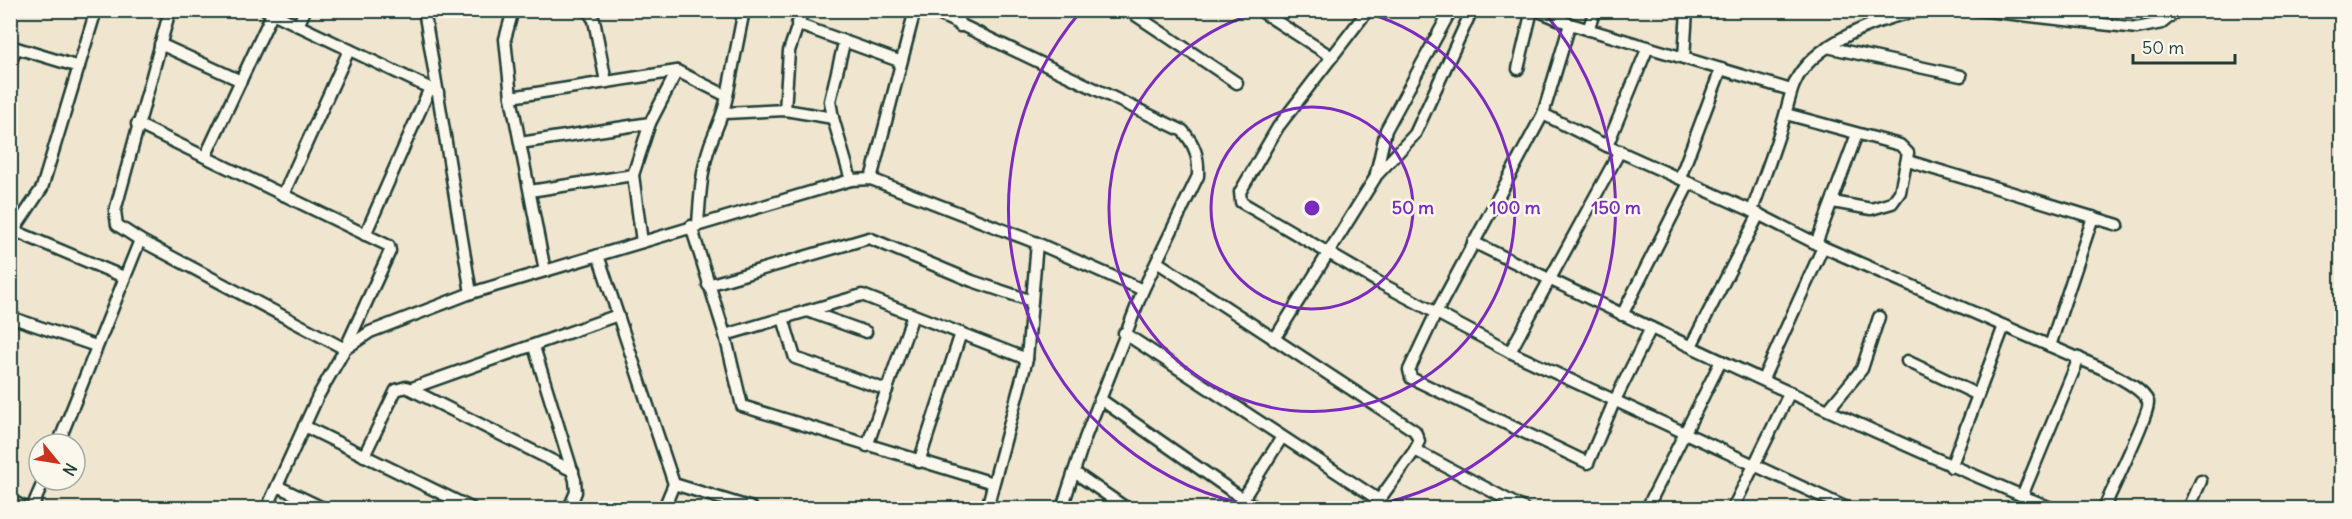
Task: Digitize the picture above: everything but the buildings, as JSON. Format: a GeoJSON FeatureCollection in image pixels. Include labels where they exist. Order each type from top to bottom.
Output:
{"type":"FeatureCollection","features":[{"type":"Feature","properties":{"kind":"street"},"geometry":{"type":"LineString","coordinates":[[96,10],[42,188],[12,230],[124,277]]}},
{"type":"Feature","properties":{"kind":"street"},"geometry":{"type":"LineString","coordinates":[[170,10],[137,124],[115,219],[117,225],[140,240],[345,349]]}},
{"type":"Feature","properties":{"kind":"street"},"geometry":{"type":"LineString","coordinates":[[298,26],[305,10]]}},
{"type":"Feature","properties":{"kind":"street"},"geometry":{"type":"LineString","coordinates":[[424,10],[434,90],[471,293]]}},
{"type":"Feature","properties":{"kind":"street"},"geometry":{"type":"LineString","coordinates":[[513,10],[506,39],[511,97],[545,271]]}},
{"type":"Feature","properties":{"kind":"street"},"geometry":{"type":"LineString","coordinates":[[587,10],[594,20],[606,82]]}},
{"type":"Feature","properties":{"kind":"street"},"geometry":{"type":"LineString","coordinates":[[744,10],[724,113],[710,144],[700,181],[694,225],[708,285],[724,335],[742,406],[993,483]]}},
{"type":"Feature","properties":{"kind":"street"},"geometry":{"type":"LineString","coordinates":[[785,110],[789,51],[803,10]]}},
{"type":"Feature","properties":{"kind":"street"},"geometry":{"type":"LineString","coordinates":[[871,179],[899,61],[915,10]]}},
{"type":"Feature","properties":{"kind":"street"},"geometry":{"type":"LineString","coordinates":[[930,10],[1183,131],[1192,141],[1199,159],[1198,176],[1124,333],[1062,508]]}},
{"type":"Feature","properties":{"kind":"street"},"geometry":{"type":"LineString","coordinates":[[955,10],[960,26]]}},
{"type":"Feature","properties":{"kind":"street"},"geometry":{"type":"LineString","coordinates":[[1128,10],[1237,82]]}},
{"type":"Feature","properties":{"kind":"street"},"geometry":{"type":"LineString","coordinates":[[1259,10],[1332,57]]}},
{"type":"Feature","properties":{"kind":"street"},"geometry":{"type":"LineString","coordinates":[[1368,10],[1278,127],[1239,197],[1241,202],[1380,283],[1510,352],[1846,508]]}},
{"type":"Feature","properties":{"kind":"street"},"geometry":{"type":"LineString","coordinates":[[1375,178],[1386,130],[1451,10]]}},
{"type":"Feature","properties":{"kind":"street"},"geometry":{"type":"LineString","coordinates":[[1274,340],[1375,178],[1415,134],[1472,10]]}},
{"type":"Feature","properties":{"kind":"street"},"geometry":{"type":"LineString","coordinates":[[1518,69],[1534,10],[1588,30],[1791,90]]}},
{"type":"Feature","properties":{"kind":"street"},"geometry":{"type":"LineString","coordinates":[[1588,30],[1595,10]]}},
{"type":"Feature","properties":{"kind":"street"},"geometry":{"type":"LineString","coordinates":[[1684,58],[1687,10]]}},
{"type":"Feature","properties":{"kind":"street"},"geometry":{"type":"LineString","coordinates":[[1691,346],[1756,212],[1786,114],[1791,90],[1804,68],[1827,47],[1868,26],[1911,12],[1927,10]]}},
{"type":"Feature","properties":{"kind":"street"},"geometry":{"type":"LineString","coordinates":[[1977,10],[2137,28],[2162,23],[2178,10]]}},
{"type":"Feature","properties":{"kind":"street"},"geometry":{"type":"LineString","coordinates":[[205,157],[241,81],[269,12],[434,90]]}},
{"type":"Feature","properties":{"kind":"street"},"geometry":{"type":"LineString","coordinates":[[797,24],[844,43],[899,61]]}},
{"type":"Feature","properties":{"kind":"street"},"geometry":{"type":"LineString","coordinates":[[1570,24],[1543,114],[1436,313],[1409,370],[1411,378],[1588,463],[1614,402],[1651,328]]}},
{"type":"Feature","properties":{"kind":"street"},"geometry":{"type":"LineString","coordinates":[[844,43],[832,87],[832,118],[851,180]]}},
{"type":"Feature","properties":{"kind":"street"},"geometry":{"type":"LineString","coordinates":[[160,44],[241,81]]}},
{"type":"Feature","properties":{"kind":"street"},"geometry":{"type":"LineString","coordinates":[[10,64],[13,47],[79,67]]}},
{"type":"Feature","properties":{"kind":"street"},"geometry":{"type":"LineString","coordinates":[[1607,146],[1648,47]]}},
{"type":"Feature","properties":{"kind":"street"},"geometry":{"type":"LineString","coordinates":[[1827,47],[1961,76]]}},
{"type":"Feature","properties":{"kind":"street"},"geometry":{"type":"LineString","coordinates":[[283,195],[349,50]]}},
{"type":"Feature","properties":{"kind":"street"},"geometry":{"type":"LineString","coordinates":[[1622,315],[1684,180],[1721,69]]}},
{"type":"Feature","properties":{"kind":"street"},"geometry":{"type":"LineString","coordinates":[[511,97],[677,71],[727,96]]}},
{"type":"Feature","properties":{"kind":"street"},"geometry":{"type":"LineString","coordinates":[[642,242],[633,176],[650,123],[677,71]]}},
{"type":"Feature","properties":{"kind":"street"},"geometry":{"type":"LineString","coordinates":[[365,235],[434,90]]}},
{"type":"Feature","properties":{"kind":"street"},"geometry":{"type":"LineString","coordinates":[[724,113],[785,110],[832,118]]}},
{"type":"Feature","properties":{"kind":"street"},"geometry":{"type":"LineString","coordinates":[[1543,114],[1607,146],[1756,212],[1819,246],[2103,369],[2136,390],[2147,399],[2149,405],[2143,425],[2134,437],[2104,508]]}},
{"type":"Feature","properties":{"kind":"street"},"geometry":{"type":"LineString","coordinates":[[1786,114],[1900,145],[1908,153],[1900,192],[1886,207],[1860,209],[1833,202]]}},
{"type":"Feature","properties":{"kind":"street"},"geometry":{"type":"LineString","coordinates":[[520,143],[650,123]]}},
{"type":"Feature","properties":{"kind":"street"},"geometry":{"type":"LineString","coordinates":[[137,124],[389,246],[390,251],[345,349],[318,396],[267,508]]}},
{"type":"Feature","properties":{"kind":"street"},"geometry":{"type":"LineString","coordinates":[[1763,380],[1819,246],[1857,134]]}},
{"type":"Feature","properties":{"kind":"street"},"geometry":{"type":"LineString","coordinates":[[1510,352],[1620,151]]}},
{"type":"Feature","properties":{"kind":"street"},"geometry":{"type":"LineString","coordinates":[[1908,160],[2118,225]]}},
{"type":"Feature","properties":{"kind":"street"},"geometry":{"type":"LineString","coordinates":[[530,191],[633,176]]}},
{"type":"Feature","properties":{"kind":"street"},"geometry":{"type":"LineString","coordinates":[[345,349],[391,322],[471,293],[851,180],[871,179],[1037,243],[1143,290]]}},
{"type":"Feature","properties":{"kind":"street"},"geometry":{"type":"LineString","coordinates":[[2050,346],[2093,217]]}},
{"type":"Feature","properties":{"kind":"street"},"geometry":{"type":"LineString","coordinates":[[708,285],[869,238],[972,281],[1032,301]]}},
{"type":"Feature","properties":{"kind":"street"},"geometry":{"type":"LineString","coordinates":[[63,432],[140,240]]}},
{"type":"Feature","properties":{"kind":"street"},"geometry":{"type":"LineString","coordinates":[[1473,242],[1622,315],[1951,467],[2051,508]]}},
{"type":"Feature","properties":{"kind":"street"},"geometry":{"type":"LineString","coordinates":[[987,508],[1027,359],[1037,243]]}},
{"type":"Feature","properties":{"kind":"street"},"geometry":{"type":"LineString","coordinates":[[598,255],[674,484],[664,508]]}},
{"type":"Feature","properties":{"kind":"street"},"geometry":{"type":"LineString","coordinates":[[1124,333],[1282,437],[1378,504],[1415,450],[1419,441],[1414,431],[1157,262]]}},
{"type":"Feature","properties":{"kind":"street"},"geometry":{"type":"LineString","coordinates":[[724,335],[862,295],[1027,359]]}},
{"type":"Feature","properties":{"kind":"street"},"geometry":{"type":"LineString","coordinates":[[807,311],[866,332]]}},
{"type":"Feature","properties":{"kind":"street"},"geometry":{"type":"LineString","coordinates":[[364,456],[396,390],[412,388],[534,347],[618,315]]}},
{"type":"Feature","properties":{"kind":"street"},"geometry":{"type":"LineString","coordinates":[[867,446],[913,315]]}},
{"type":"Feature","properties":{"kind":"street"},"geometry":{"type":"LineString","coordinates":[[10,317],[96,346]]}},
{"type":"Feature","properties":{"kind":"street"},"geometry":{"type":"LineString","coordinates":[[1828,410],[1862,369],[1879,317]]}},
{"type":"Feature","properties":{"kind":"street"},"geometry":{"type":"LineString","coordinates":[[783,318],[795,358],[887,390]]}},
{"type":"Feature","properties":{"kind":"street"},"geometry":{"type":"LineString","coordinates":[[1951,467],[2004,326]]}},
{"type":"Feature","properties":{"kind":"street"},"geometry":{"type":"LineString","coordinates":[[919,462],[961,333]]}},
{"type":"Feature","properties":{"kind":"street"},"geometry":{"type":"LineString","coordinates":[[534,347],[573,471],[576,492],[569,508]]}},
{"type":"Feature","properties":{"kind":"street"},"geometry":{"type":"LineString","coordinates":[[2022,496],[2079,358]]}},
{"type":"Feature","properties":{"kind":"street"},"geometry":{"type":"LineString","coordinates":[[1647,508],[1686,435],[1721,360]]}},
{"type":"Feature","properties":{"kind":"street"},"geometry":{"type":"LineString","coordinates":[[1907,361],[1978,395]]}},
{"type":"Feature","properties":{"kind":"street"},"geometry":{"type":"LineString","coordinates":[[412,388],[573,471]]}},
{"type":"Feature","properties":{"kind":"street"},"geometry":{"type":"LineString","coordinates":[[1733,508],[1790,392]]}},
{"type":"Feature","properties":{"kind":"street"},"geometry":{"type":"LineString","coordinates":[[1100,399],[1256,508]]}},
{"type":"Feature","properties":{"kind":"street"},"geometry":{"type":"LineString","coordinates":[[304,426],[471,508]]}},
{"type":"Feature","properties":{"kind":"street"},"geometry":{"type":"LineString","coordinates":[[1243,499],[1282,437]]}},
{"type":"Feature","properties":{"kind":"street"},"geometry":{"type":"LineString","coordinates":[[1415,450],[1523,508]]}},
{"type":"Feature","properties":{"kind":"street"},"geometry":{"type":"LineString","coordinates":[[1074,472],[1126,508]]}},
{"type":"Feature","properties":{"kind":"street"},"geometry":{"type":"LineString","coordinates":[[2189,508],[2200,481]]}},
{"type":"Feature","properties":{"kind":"street"},"geometry":{"type":"LineString","coordinates":[[674,484],[752,508]]}},
{"type":"Feature","properties":{"kind":"street"},"geometry":{"type":"LineString","coordinates":[[277,486],[323,508]]}},
{"type":"Feature","properties":{"kind":"street"},"geometry":{"type":"LineString","coordinates":[[32,508],[39,492]]}},
{"type":"Feature","properties":{"kind":"street"},"geometry":{"type":"LineString","coordinates":[[10,500],[26,508]]}}]}
